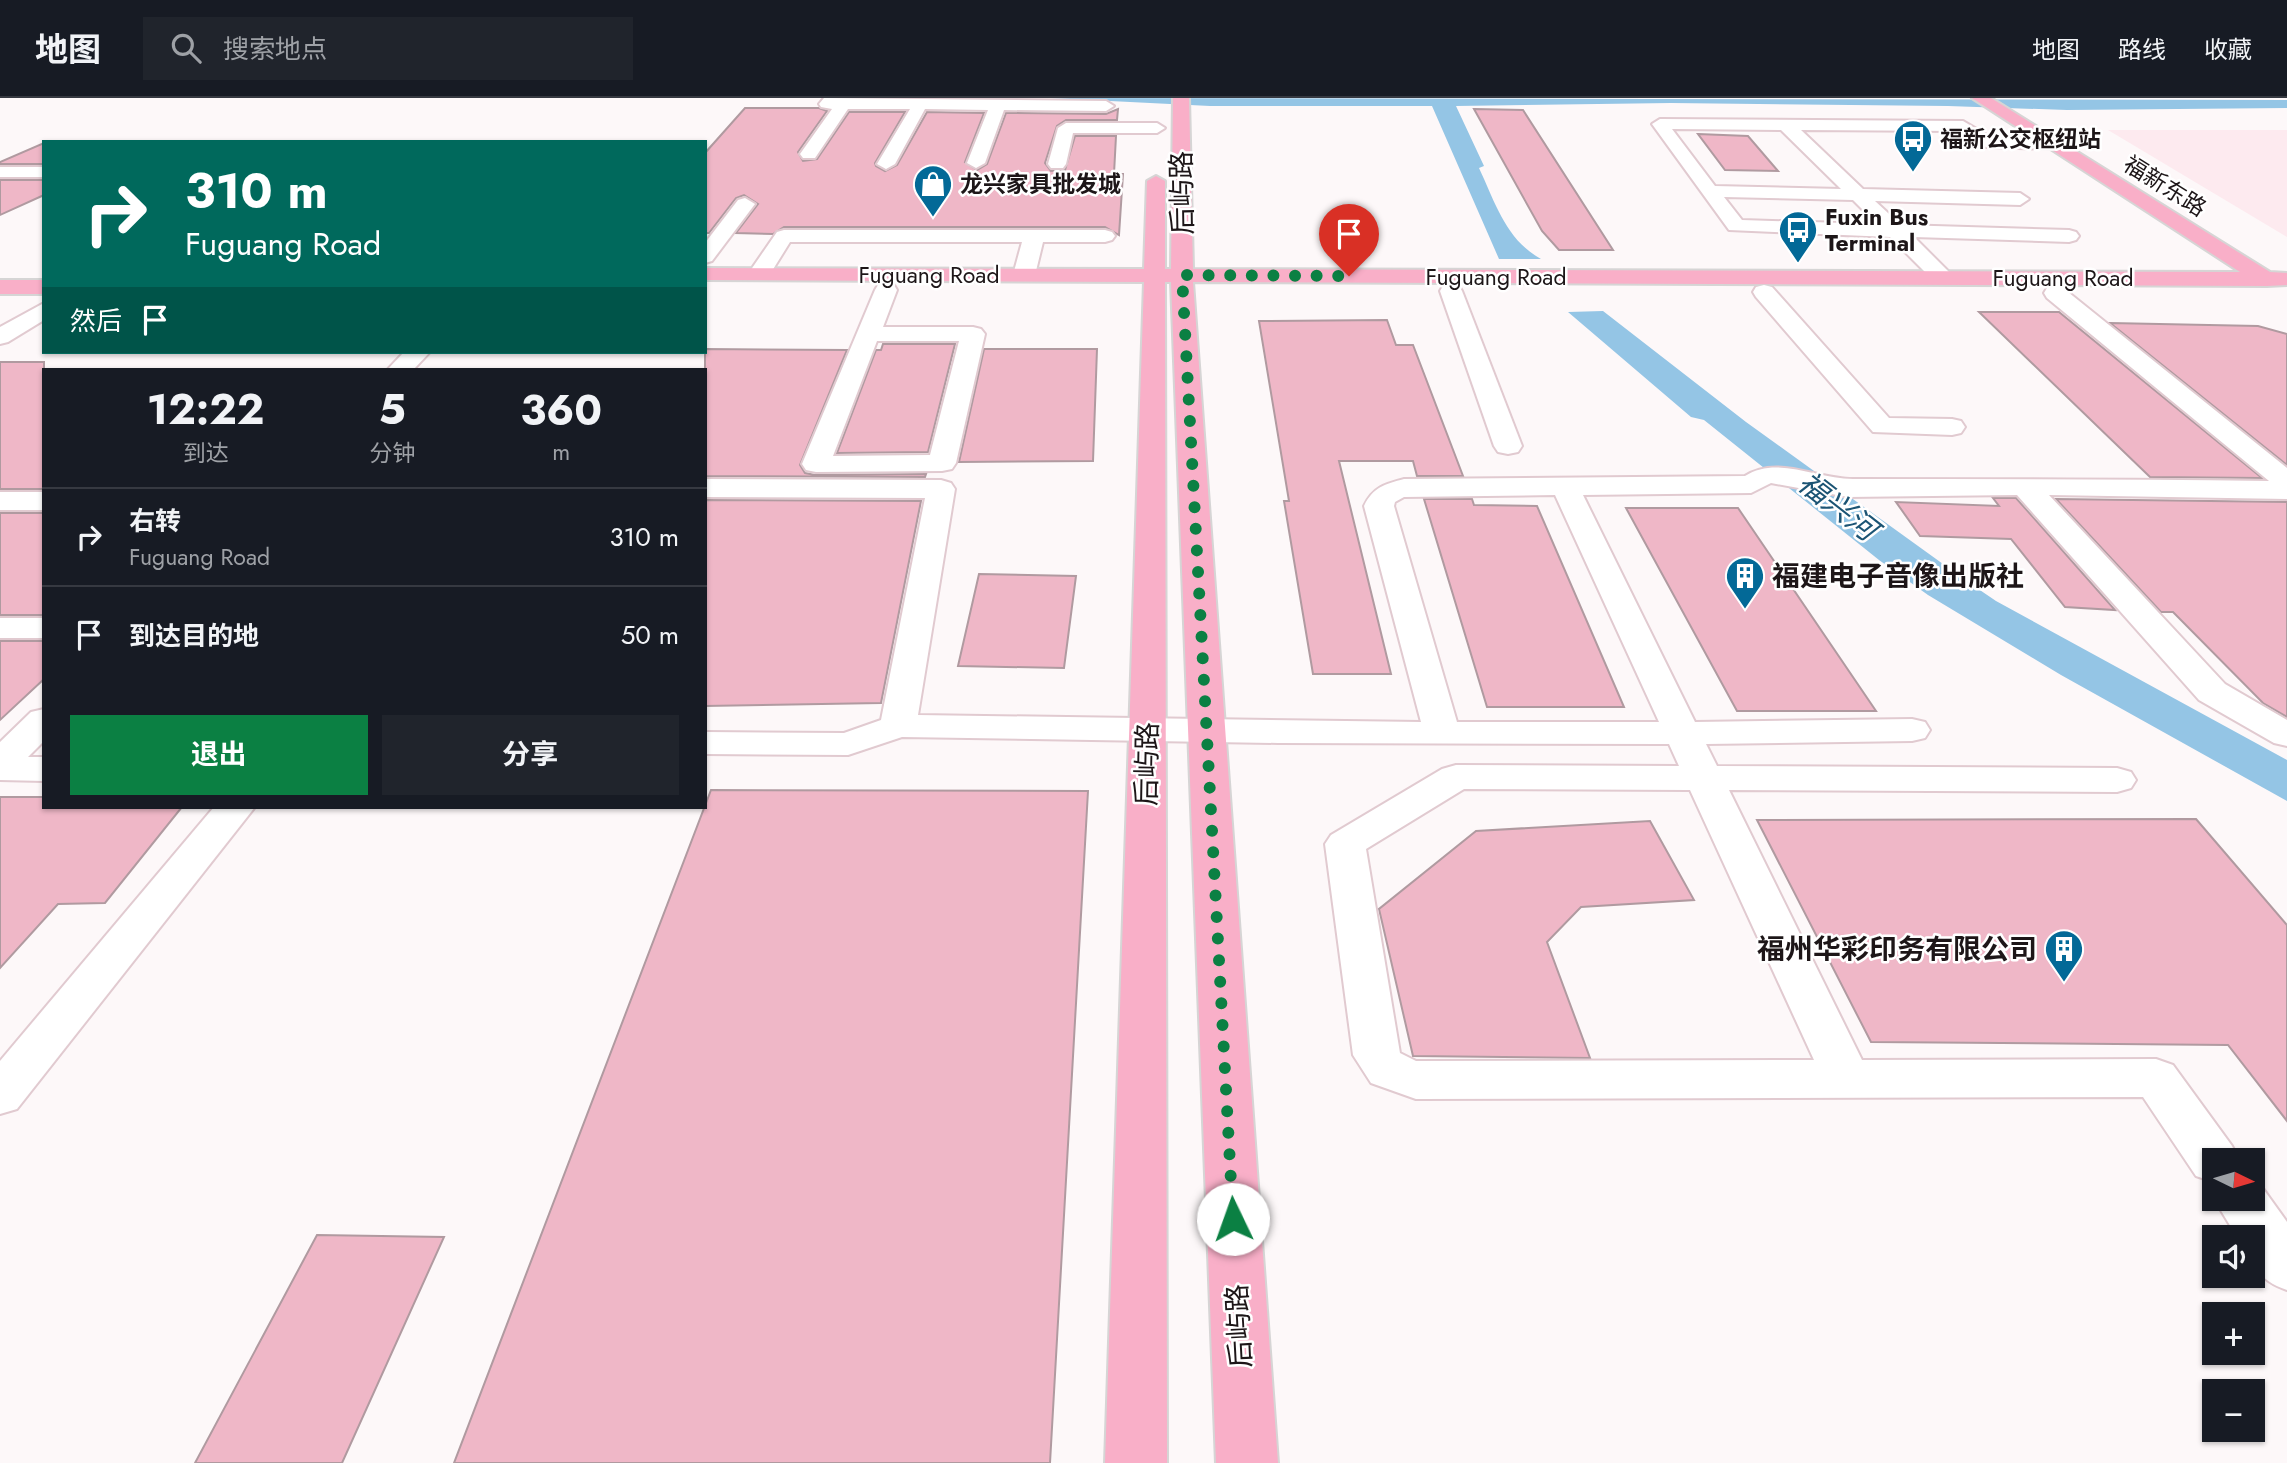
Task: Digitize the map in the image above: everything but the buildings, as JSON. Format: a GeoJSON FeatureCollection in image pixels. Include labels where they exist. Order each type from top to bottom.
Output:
{"type":"FeatureCollection","features":[{"type":"Feature","properties":{"kind":"main road","name":"福新东路"},"geometry":{"type":"LineString","coordinates":[[1981,98],[2029,111],[2180,203]]}},
{"type":"Feature","properties":{"kind":"main road","name":"福新东路"},"geometry":{"type":"LineString","coordinates":[[2006,103],[2054,144],[2279,271],[2287,293]]}},
{"type":"Feature","properties":{"kind":"main road","name":"后屿路"},"geometry":{"type":"LineString","coordinates":[[1136,1463],[1147,731],[1168,283],[1169,110]]}},
{"type":"Feature","properties":{"kind":"main road"},"geometry":{"type":"LineString","coordinates":[[0,271],[42,271]]}},
{"type":"Feature","properties":{"kind":"main road","name":"Fuguang Road"},"geometry":{"type":"LineString","coordinates":[[707,274],[759,274],[886,282],[1168,283],[1944,277],[2279,271]]}},
{"type":"Feature","properties":{"kind":"main road","name":"Fuguang Road"},"geometry":{"type":"LineString","coordinates":[[707,289],[1024,275],[1168,283],[1451,291],[2287,293]]}},
{"type":"Feature","properties":{"kind":"main road","name":"后屿路"},"geometry":{"type":"LineString","coordinates":[[1168,283],[1206,732],[1247,1463]]}},
{"type":"Feature","properties":{"kind":"main road"},"geometry":{"type":"LineString","coordinates":[[0,287],[42,287]]}},
{"type":"Feature","properties":{"kind":"lane"},"geometry":{"type":"LineString","coordinates":[[809,154],[838,101],[1106,106]]}},
{"type":"Feature","properties":{"kind":"lane"},"geometry":{"type":"LineString","coordinates":[[886,164],[920,104]]}},
{"type":"Feature","properties":{"kind":"lane"},"geometry":{"type":"LineString","coordinates":[[976,163],[998,105]]}},
{"type":"Feature","properties":{"kind":"lane"},"geometry":{"type":"LineString","coordinates":[[1057,164],[1071,106]]}},
{"type":"Feature","properties":{"kind":"lane"},"geometry":{"type":"LineString","coordinates":[[1066,128],[1169,110]]}},
{"type":"Feature","properties":{"kind":"lane"},"geometry":{"type":"LineString","coordinates":[[1999,183],[2069,236],[1736,226],[1660,124],[1964,126],[1986,142],[2054,144]]}},
{"type":"Feature","properties":{"kind":"lane"},"geometry":{"type":"LineString","coordinates":[[1786,125],[1944,277]]}},
{"type":"Feature","properties":{"kind":"lane"},"geometry":{"type":"LineString","coordinates":[[1923,126],[1945,142]]}},
{"type":"Feature","properties":{"kind":"lane"},"geometry":{"type":"LineString","coordinates":[[0,172],[42,172]]}},
{"type":"Feature","properties":{"kind":"lane"},"geometry":{"type":"LineString","coordinates":[[1710,191],[2020,199]]}},
{"type":"Feature","properties":{"kind":"lane"},"geometry":{"type":"LineString","coordinates":[[707,254],[745,204]]}},
{"type":"Feature","properties":{"kind":"lane"},"geometry":{"type":"LineString","coordinates":[[759,274],[784,236],[1105,236]]}},
{"type":"Feature","properties":{"kind":"lane"},"geometry":{"type":"LineString","coordinates":[[867,334],[973,334],[942,463],[816,464],[904,236]]}},
{"type":"Feature","properties":{"kind":"lane"},"geometry":{"type":"LineString","coordinates":[[1024,275],[1034,236]]}},
{"type":"Feature","properties":{"kind":"lane"},"geometry":{"type":"LineString","coordinates":[[1451,291],[1508,446]]}},
{"type":"Feature","properties":{"kind":"lane"},"geometry":{"type":"LineString","coordinates":[[1765,292],[1882,426],[1952,427]]}},
{"type":"Feature","properties":{"kind":"lane"},"geometry":{"type":"LineString","coordinates":[[2055,293],[2287,482]]}},
{"type":"Feature","properties":{"kind":"lane"},"geometry":{"type":"LineString","coordinates":[[0,337],[42,311]]}},
{"type":"Feature","properties":{"kind":"lane"},"geometry":{"type":"LineString","coordinates":[[401,368],[416,354]]}},
{"type":"Feature","properties":{"kind":"lane"},"geometry":{"type":"LineString","coordinates":[[1442,733],[1379,506],[1382,497],[1390,491],[1404,488],[1751,484],[1766,474],[1848,488],[2025,486],[2287,490]]}},
{"type":"Feature","properties":{"kind":"lane"},"geometry":{"type":"LineString","coordinates":[[1565,486],[1846,1077]]}},
{"type":"Feature","properties":{"kind":"lane"},"geometry":{"type":"LineString","coordinates":[[2025,486],[2211,692],[2287,735]]}},
{"type":"Feature","properties":{"kind":"lane"},"geometry":{"type":"LineString","coordinates":[[707,488],[941,489],[898,726]]}},
{"type":"Feature","properties":{"kind":"lane"},"geometry":{"type":"LineString","coordinates":[[0,501],[42,501]]}},
{"type":"Feature","properties":{"kind":"lane"},"geometry":{"type":"LineString","coordinates":[[0,628],[42,628]]}},
{"type":"Feature","properties":{"kind":"lane"},"geometry":{"type":"LineString","coordinates":[[0,763],[42,722]]}},
{"type":"Feature","properties":{"kind":"lane"},"geometry":{"type":"LineString","coordinates":[[707,743],[848,744],[898,726],[1206,732],[1682,734],[1912,730]]}},
{"type":"Feature","properties":{"kind":"lane"},"geometry":{"type":"LineString","coordinates":[[0,768],[42,769]]}},
{"type":"Feature","properties":{"kind":"lane"},"geometry":{"type":"LineString","coordinates":[[2117,780],[1456,777],[1345,844],[1377,1055],[1382,1067],[1392,1074],[1416,1080],[2156,1078],[2205,1148]]}},
{"type":"Feature","properties":{"kind":"lane"},"geometry":{"type":"LineString","coordinates":[[0,1095],[232,809]]}},
{"type":"Feature","properties":{"kind":"lane"},"geometry":{"type":"LineString","coordinates":[[2248,1211],[2287,1266]]}},
{"type":"Feature","properties":{"kind":"shaded area"},"geometry":{"type":"Polygon","coordinates":[[[2108,130],[2287,130],[2287,237],[2108,130]]]}},
{"type":"Feature","properties":{"kind":"water"},"geometry":{"type":"Polygon","coordinates":[[[1050,98],[2287,100],[2287,108],[2067,110],[1671,103],[1456,106],[1484,166],[1479,168],[1496,207],[1519,242],[1541,259],[1499,259],[1432,106],[1210,106],[1050,98]]]}},
{"type":"Feature","properties":{"kind":"water","name":"福兴河"},"geometry":{"type":"Polygon","coordinates":[[[1603,311],[1746,422],[1996,601],[2287,760],[2287,801],[2061,675],[1928,595],[1879,560],[1704,420],[1691,417],[1568,312],[1603,311]]]}},
{"type":"Feature","properties":{"kind":"place","name":"福新公交枢纽站"},"geometry":{"type":"Point","coordinates":[1913,173]}},
{"type":"Feature","properties":{"kind":"place","name":"龙兴家具批发城"},"geometry":{"type":"Point","coordinates":[933,218]}},
{"type":"Feature","properties":{"kind":"place","name":"Fuxin Bus Terminal"},"geometry":{"type":"Point","coordinates":[1798,264]}},
{"type":"Feature","properties":{"kind":"place","name":"福建电子音像出版社"},"geometry":{"type":"Point","coordinates":[1745,610]}},
{"type":"Feature","properties":{"kind":"place","name":"福州华彩印务有限公司"},"geometry":{"type":"Point","coordinates":[2064,983]}},
{"type":"Feature","properties":{"kind":"route"},"geometry":{"type":"LineString","coordinates":[[1233,1219],[1182,275],[1349,276]]}}]}
